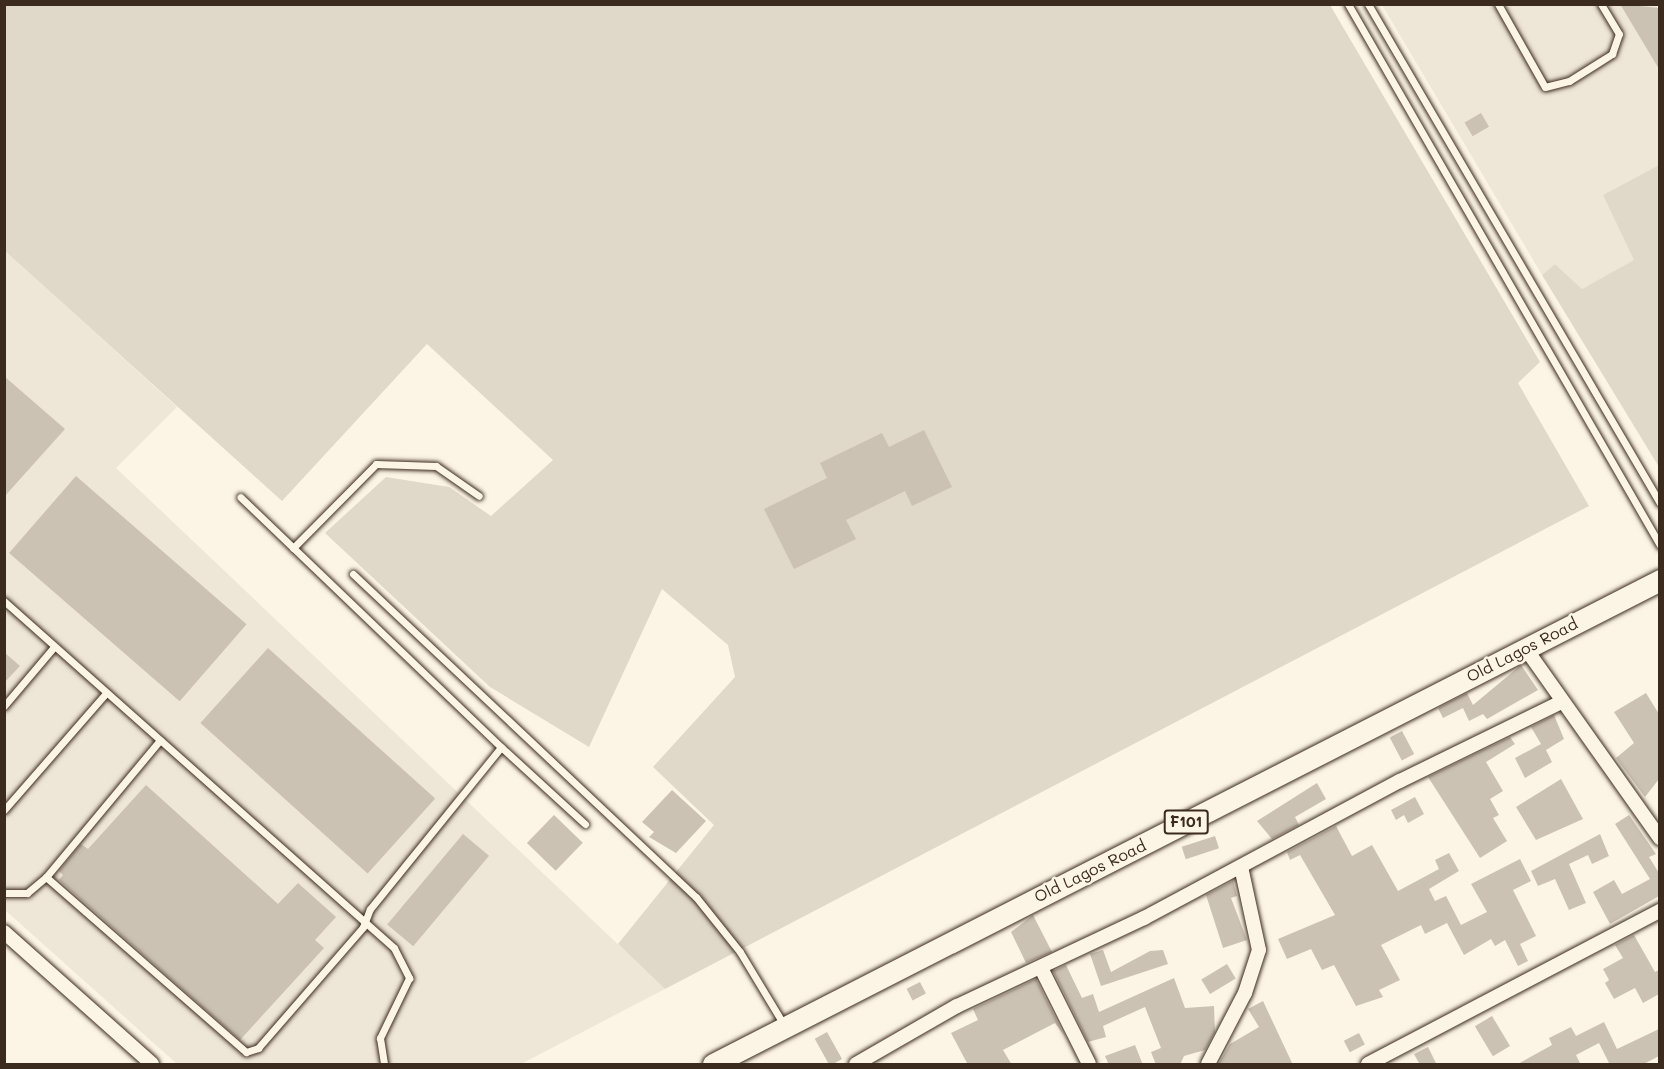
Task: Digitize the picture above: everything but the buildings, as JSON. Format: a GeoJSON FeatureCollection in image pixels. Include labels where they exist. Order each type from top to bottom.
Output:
{"type":"FeatureCollection","features":[{"type":"Feature","properties":{"kind":"main road","name":"Old Lagos Road"},"geometry":{"type":"LineString","coordinates":[[713,1065],[1659,580]]}},
{"type":"Feature","properties":{"kind":"street"},"geometry":{"type":"LineString","coordinates":[[1526,649],[1561,702],[1659,838]]}},
{"type":"Feature","properties":{"kind":"street"},"geometry":{"type":"LineString","coordinates":[[856,1065],[957,1006],[1041,968],[1561,702]]}},
{"type":"Feature","properties":{"kind":"street"},"geometry":{"type":"LineString","coordinates":[[1208,1065],[1245,993],[1258,950],[1241,867]]}},
{"type":"Feature","properties":{"kind":"street"},"geometry":{"type":"LineString","coordinates":[[1368,1065],[1659,911]]}},
{"type":"Feature","properties":{"kind":"street"},"geometry":{"type":"LineString","coordinates":[[4,932],[152,1065]]}},
{"type":"Feature","properties":{"kind":"street"},"geometry":{"type":"LineString","coordinates":[[1041,968],[1089,1065]]}},
{"type":"Feature","properties":{"kind":"lane"},"geometry":{"type":"LineString","coordinates":[[1348,4],[1659,545]]}},
{"type":"Feature","properties":{"kind":"lane"},"geometry":{"type":"LineString","coordinates":[[1368,4],[1659,503]]}},
{"type":"Feature","properties":{"kind":"lane"},"geometry":{"type":"LineString","coordinates":[[1498,4],[1545,87],[1569,81],[1612,54],[1619,34],[1601,4]]}},
{"type":"Feature","properties":{"kind":"lane"},"geometry":{"type":"LineString","coordinates":[[293,548],[376,464],[436,466],[478,496]]}},
{"type":"Feature","properties":{"kind":"lane"},"geometry":{"type":"LineString","coordinates":[[240,497],[501,747],[585,824]]}},
{"type":"Feature","properties":{"kind":"lane"},"geometry":{"type":"LineString","coordinates":[[353,574],[696,897],[740,952],[785,1027]]}},
{"type":"Feature","properties":{"kind":"lane"},"geometry":{"type":"LineString","coordinates":[[4,601],[53,648],[160,740],[363,927],[394,948],[409,978],[380,1038],[384,1065]]}},
{"type":"Feature","properties":{"kind":"lane"},"geometry":{"type":"LineString","coordinates":[[4,706],[53,648]]}},
{"type":"Feature","properties":{"kind":"lane"},"geometry":{"type":"LineString","coordinates":[[4,810],[106,693]]}},
{"type":"Feature","properties":{"kind":"lane"},"geometry":{"type":"LineString","coordinates":[[4,893],[27,893],[46,877],[160,740]]}},
{"type":"Feature","properties":{"kind":"lane"},"geometry":{"type":"LineString","coordinates":[[46,877],[246,1052],[258,1048],[363,927],[370,909],[501,747]]}},
{"type":"Feature","properties":{"kind":"shaded area"},"geometry":{"type":"Polygon","coordinates":[[[5,5],[1330,5],[1540,362],[1518,383],[1589,506],[665,989],[618,944],[714,825],[653,767],[735,677],[728,645],[662,589],[589,747],[490,687],[325,533],[386,477],[449,487],[491,516],[553,460],[427,344],[282,501],[5,251],[5,5]]]}},
{"type":"Feature","properties":{"kind":"shaded area"},"geometry":{"type":"Polygon","coordinates":[[[1382,5],[1657,5],[1659,165],[1603,195],[1635,260],[1582,289],[1555,264],[1542,275],[1382,5]]]}},
{"type":"Feature","properties":{"kind":"shaded area"},"geometry":{"type":"Polygon","coordinates":[[[1659,165],[1659,467],[1542,275],[1555,264],[1582,289],[1634,260],[1603,195],[1659,165]]]}},
{"type":"Feature","properties":{"kind":"shaded area"},"geometry":{"type":"Polygon","coordinates":[[[5,251],[177,407],[116,468],[665,989],[521,1064],[177,1064],[5,910],[5,251]]]}}]}
